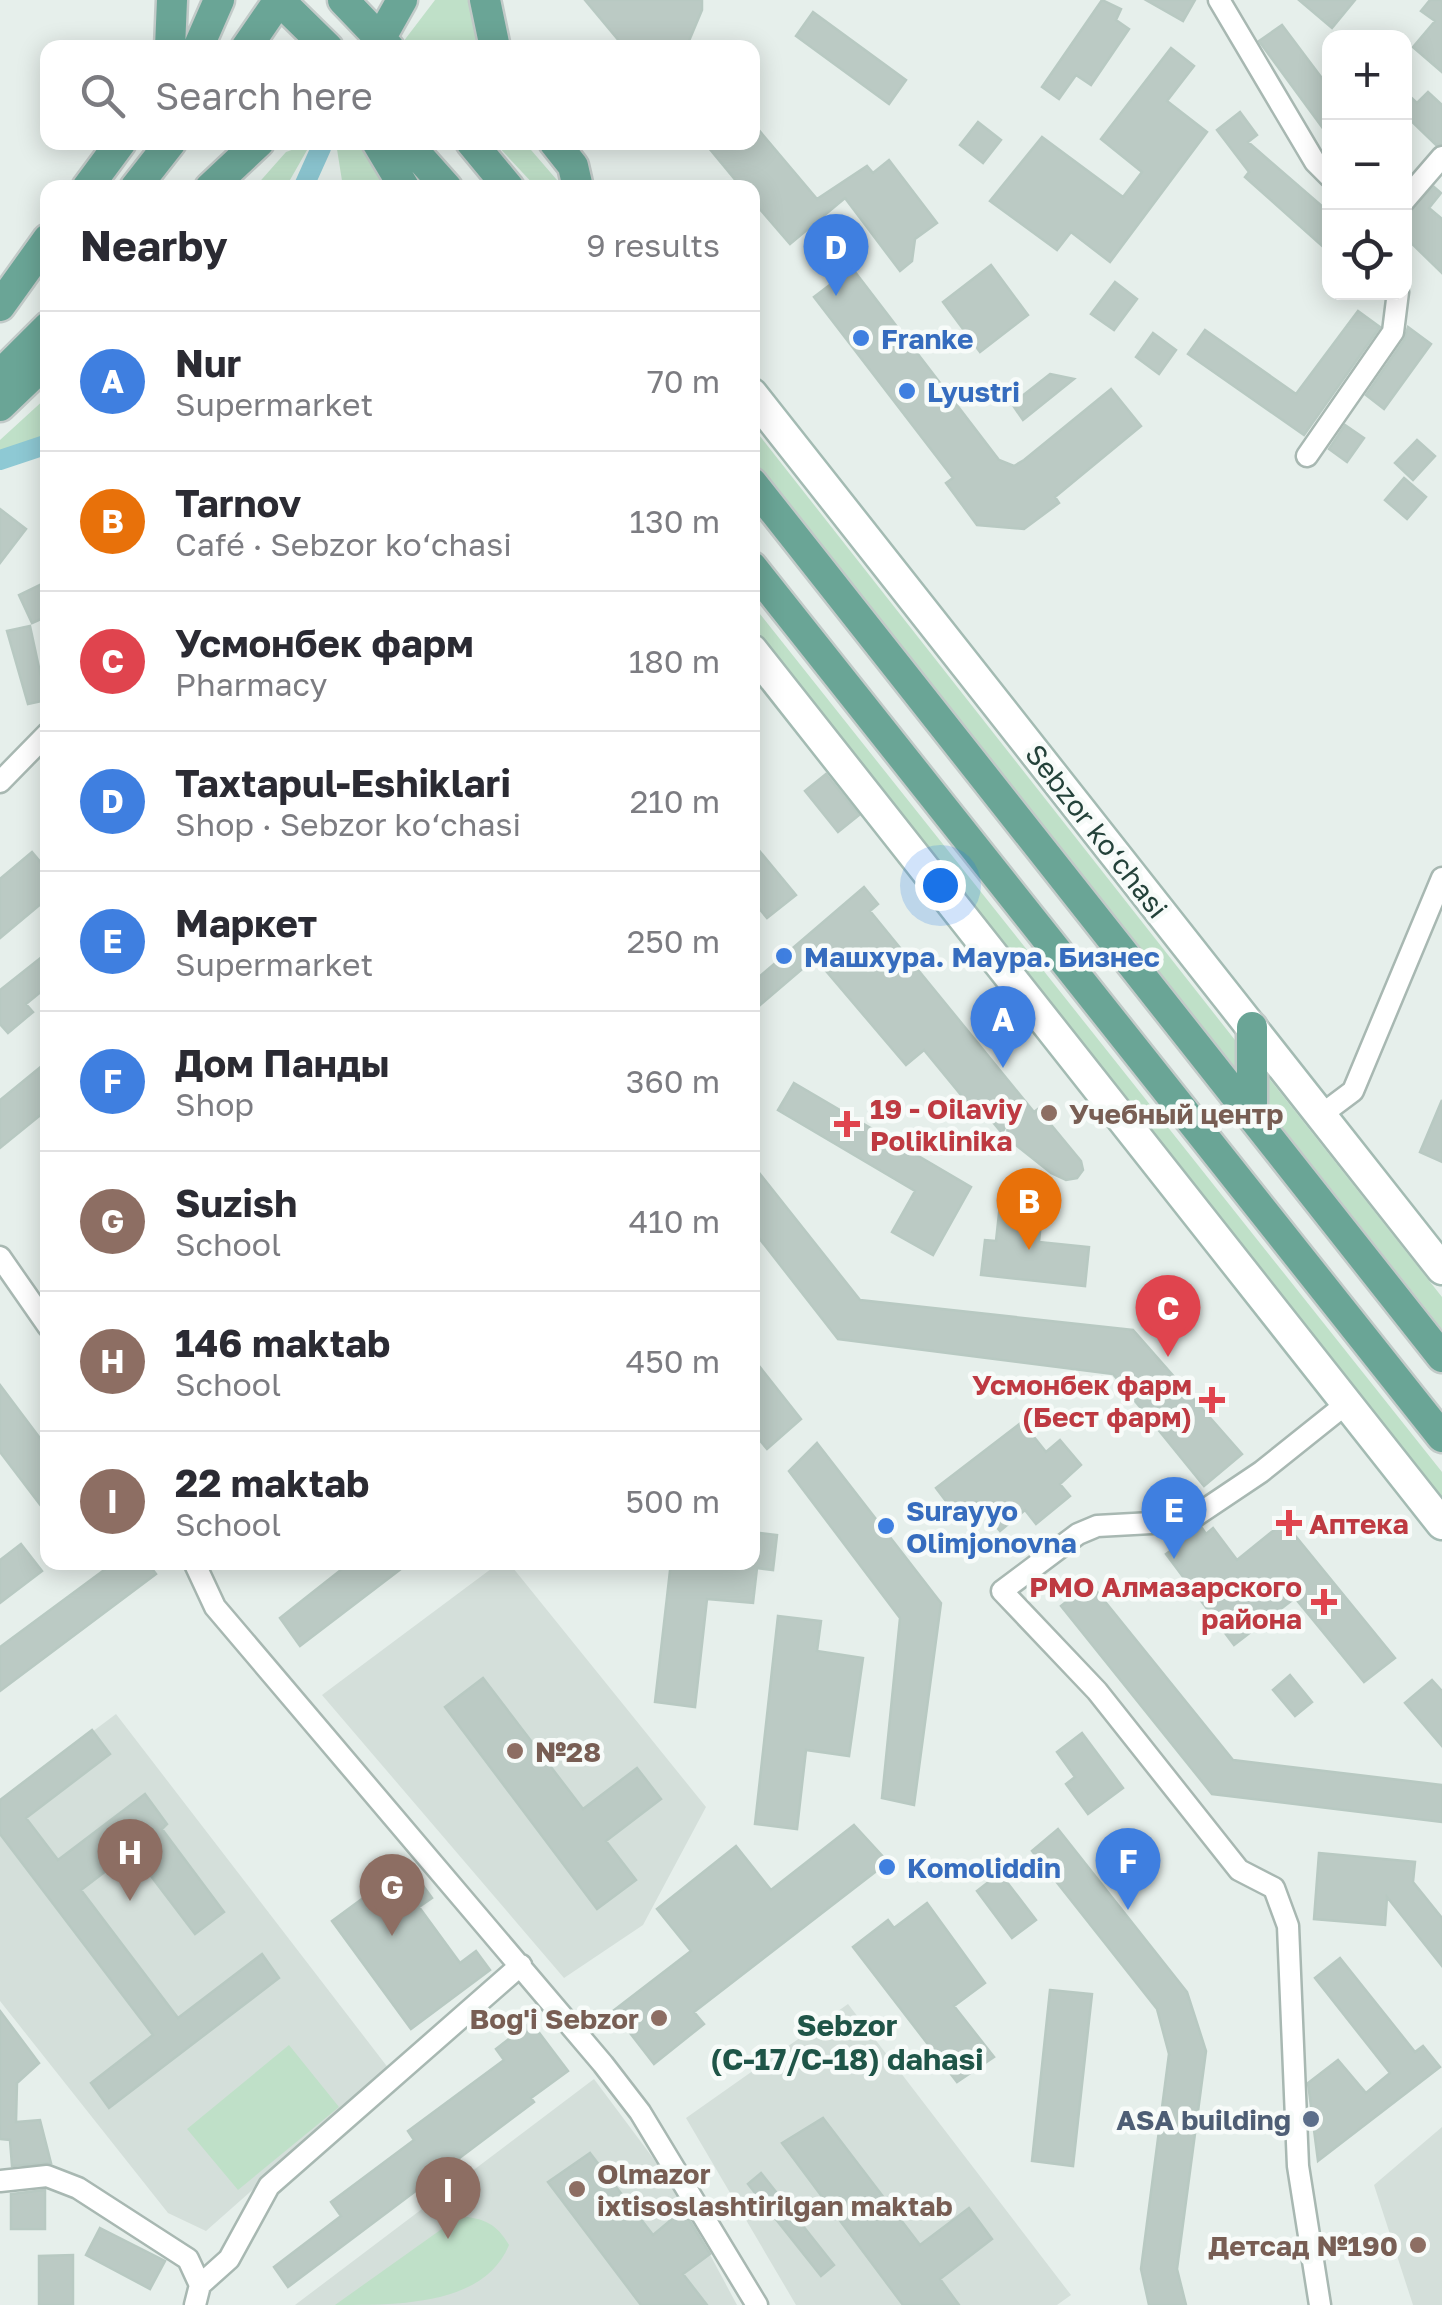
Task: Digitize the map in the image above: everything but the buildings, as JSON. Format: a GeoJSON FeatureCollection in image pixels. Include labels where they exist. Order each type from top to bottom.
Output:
{"type":"FeatureCollection","features":[{"type":"Feature","properties":{"kind":"main road"},"geometry":{"type":"LineString","coordinates":[[170,40],[172,0]]}},
{"type":"Feature","properties":{"kind":"main road"},"geometry":{"type":"LineString","coordinates":[[202,40],[220,0]]}},
{"type":"Feature","properties":{"kind":"main road"},"geometry":{"type":"LineString","coordinates":[[252,40],[279,0],[312,40]]}},
{"type":"Feature","properties":{"kind":"main road"},"geometry":{"type":"LineString","coordinates":[[315,40],[334,0]]}},
{"type":"Feature","properties":{"kind":"main road"},"geometry":{"type":"LineString","coordinates":[[343,0],[378,40]]}},
{"type":"Feature","properties":{"kind":"main road"},"geometry":{"type":"LineString","coordinates":[[383,40],[402,0]]}},
{"type":"Feature","properties":{"kind":"main road"},"geometry":{"type":"LineString","coordinates":[[485,0],[493,40]]}},
{"type":"Feature","properties":{"kind":"main road"},"geometry":{"type":"LineString","coordinates":[[92,180],[114,150]]}},
{"type":"Feature","properties":{"kind":"main road"},"geometry":{"type":"LineString","coordinates":[[139,180],[152,150]]}},
{"type":"Feature","properties":{"kind":"main road"},"geometry":{"type":"LineString","coordinates":[[141,180],[165,150]]}},
{"type":"Feature","properties":{"kind":"main road"},"geometry":{"type":"LineString","coordinates":[[212,180],[229,150]]}},
{"type":"Feature","properties":{"kind":"main road"},"geometry":{"type":"LineString","coordinates":[[216,180],[249,150]]}},
{"type":"Feature","properties":{"kind":"main road"},"geometry":{"type":"LineString","coordinates":[[382,150],[400,180]]}},
{"type":"Feature","properties":{"kind":"main road"},"geometry":{"type":"LineString","coordinates":[[394,150],[402,180]]}},
{"type":"Feature","properties":{"kind":"main road"},"geometry":{"type":"LineString","coordinates":[[413,150],[440,180]]}},
{"type":"Feature","properties":{"kind":"main road"},"geometry":{"type":"LineString","coordinates":[[477,150],[502,180]]}},
{"type":"Feature","properties":{"kind":"main road"},"geometry":{"type":"LineString","coordinates":[[0,306],[40,250]]}},
{"type":"Feature","properties":{"kind":"main road"},"geometry":{"type":"LineString","coordinates":[[0,323],[40,283]]}},
{"type":"Feature","properties":{"kind":"main road"},"geometry":{"type":"LineString","coordinates":[[0,375],[40,335]]}},
{"type":"Feature","properties":{"kind":"main road"},"geometry":{"type":"LineString","coordinates":[[0,406],[40,368]]}},
{"type":"Feature","properties":{"kind":"main road","name":"Sebzor ko‘chasi"},"geometry":{"type":"LineString","coordinates":[[760,500],[1252,1113],[1442,1358]]}},
{"type":"Feature","properties":{"kind":"main road"},"geometry":{"type":"LineString","coordinates":[[760,577],[1442,1437]]}},
{"type":"Feature","properties":{"kind":"main road"},"geometry":{"type":"LineString","coordinates":[[1252,1028],[1252,1113]]}},
{"type":"Feature","properties":{"kind":"main road"},"geometry":{"type":"LineString","coordinates":[[1361,1337],[1400,1304]]}},
{"type":"Feature","properties":{"kind":"street"},"geometry":{"type":"LineString","coordinates":[[1219,0],[1322,169]]}},
{"type":"Feature","properties":{"kind":"street"},"geometry":{"type":"LineString","coordinates":[[1412,192],[1442,157]]}},
{"type":"Feature","properties":{"kind":"street"},"geometry":{"type":"LineString","coordinates":[[1307,456],[1393,332],[1397,300]]}},
{"type":"Feature","properties":{"kind":"street","name":"Sebzor ko‘chasi"},"geometry":{"type":"LineString","coordinates":[[760,404],[1442,1268]]}},
{"type":"Feature","properties":{"kind":"street"},"geometry":{"type":"LineString","coordinates":[[760,660],[1442,1524]]}},
{"type":"Feature","properties":{"kind":"street"},"geometry":{"type":"LineString","coordinates":[[0,782],[40,741]]}},
{"type":"Feature","properties":{"kind":"street"},"geometry":{"type":"LineString","coordinates":[[1321,1114],[1353,1091],[1442,878]]}},
{"type":"Feature","properties":{"kind":"street"},"geometry":{"type":"LineString","coordinates":[[0,1257],[40,1314]]}},
{"type":"Feature","properties":{"kind":"street"},"geometry":{"type":"LineString","coordinates":[[1320,2305],[1298,2166],[1288,1926],[1281,1902],[1274,1888],[1240,1870],[1097,1692],[1002,1592],[1078,1534],[1096,1526],[1188,1520],[1261,1472],[1346,1404]]}},
{"type":"Feature","properties":{"kind":"street"},"geometry":{"type":"LineString","coordinates":[[198,1570],[214,1607],[521,1964],[640,2112],[756,2305]]}},
{"type":"Feature","properties":{"kind":"street"},"geometry":{"type":"LineString","coordinates":[[197,2295],[228,2259],[269,2186],[521,1964]]}},
{"type":"Feature","properties":{"kind":"street"},"geometry":{"type":"LineString","coordinates":[[0,2182],[48,2176],[78,2188],[188,2259],[197,2295]]}},
{"type":"Feature","properties":{"kind":"shaded area","name":"№28"},"geometry":{"type":"Polygon","coordinates":[[[490,1570],[515,1570],[706,1807],[643,1925],[564,1978],[322,1695],[490,1570]]]}},
{"type":"Feature","properties":{"kind":"shaded area"},"geometry":{"type":"Polygon","coordinates":[[[116,1714],[389,2069],[206,2231],[168,2213],[0,2001],[0,1801],[116,1714]]]}},
{"type":"Feature","properties":{"kind":"shaded area"},"geometry":{"type":"Polygon","coordinates":[[[848,2004],[1071,2295],[1057,2305],[796,2305],[686,2118],[848,2004]]]}},
{"type":"Feature","properties":{"kind":"shaded area","name":"Olmazor ixtisoslashtirilgan maktab"},"geometry":{"type":"Polygon","coordinates":[[[594,2079],[703,2225],[700,2236],[737,2305],[295,2305],[594,2079]]]}},
{"type":"Feature","properties":{"kind":"shaded area","name":"Детсад №190"},"geometry":{"type":"Polygon","coordinates":[[[1442,2127],[1442,2305],[1413,2305],[1374,2185],[1442,2127]]]}},
{"type":"Feature","properties":{"kind":"green space"},"geometry":{"type":"Polygon","coordinates":[[[435,0],[471,0],[478,40],[405,40],[435,0]]]}},
{"type":"Feature","properties":{"kind":"green space"},"geometry":{"type":"Polygon","coordinates":[[[307,150],[290,180],[261,180],[286,152],[307,150]]]}},
{"type":"Feature","properties":{"kind":"green space"},"geometry":{"type":"Polygon","coordinates":[[[337,150],[362,150],[385,180],[342,180],[337,150]]]}},
{"type":"Feature","properties":{"kind":"green space"},"geometry":{"type":"Polygon","coordinates":[[[502,150],[531,150],[557,180],[529,180],[502,150]]]}},
{"type":"Feature","properties":{"kind":"green space"},"geometry":{"type":"Polygon","coordinates":[[[40,403],[40,442],[0,456],[0,440],[40,403]]]}},
{"type":"Feature","properties":{"kind":"green space"},"geometry":{"type":"Polygon","coordinates":[[[760,436],[1242,1049],[1242,1078],[760,469],[760,436]]]}},
{"type":"Feature","properties":{"kind":"green space"},"geometry":{"type":"Polygon","coordinates":[[[760,614],[1442,1472],[1442,1497],[760,634],[760,614]]]}},
{"type":"Feature","properties":{"kind":"green space"},"geometry":{"type":"Polygon","coordinates":[[[1264,1072],[1442,1297],[1442,1329],[1263,1103],[1264,1072]]]}},
{"type":"Feature","properties":{"kind":"green space"},"geometry":{"type":"Polygon","coordinates":[[[289,2045],[339,2107],[238,2190],[187,2129],[289,2045]]]}},
{"type":"Feature","properties":{"kind":"green space"},"geometry":{"type":"Polygon","coordinates":[[[460,2216],[489,2223],[509,2245],[497,2265],[481,2280],[438,2298],[335,2305],[460,2216]]]}},
{"type":"Feature","properties":{"kind":"waterway"},"geometry":{"type":"LineString","coordinates":[[307,180],[320,150]]}},
{"type":"Feature","properties":{"kind":"waterway"},"geometry":{"type":"LineString","coordinates":[[0,460],[40,447]]}},
{"type":"Feature","properties":{"kind":"place","name":"Taxtapul-Eshiklari"},"geometry":{"type":"Point","coordinates":[836,296]}},
{"type":"Feature","properties":{"kind":"place","name":"Franke"},"geometry":{"type":"Point","coordinates":[861,338]}},
{"type":"Feature","properties":{"kind":"place","name":"Lyustri"},"geometry":{"type":"Point","coordinates":[907,391]}},
{"type":"Feature","properties":{"kind":"place","name":"Машхура. Маура. Бизнес"},"geometry":{"type":"Point","coordinates":[784,956]}},
{"type":"Feature","properties":{"kind":"place","name":"Nur"},"geometry":{"type":"Point","coordinates":[1003,1068]}},
{"type":"Feature","properties":{"kind":"place","name":"Учебный центр"},"geometry":{"type":"Point","coordinates":[1049,1113]}},
{"type":"Feature","properties":{"kind":"place","name":"19 - Oilaviy Poliklinika"},"geometry":{"type":"Point","coordinates":[847,1124]}},
{"type":"Feature","properties":{"kind":"place","name":"Tarnov"},"geometry":{"type":"Point","coordinates":[1029,1250]}},
{"type":"Feature","properties":{"kind":"place","name":"Усмонбек фарм"},"geometry":{"type":"Point","coordinates":[1168,1357]}},
{"type":"Feature","properties":{"kind":"place","name":"Усмонбек фарм (Бест фарм)"},"geometry":{"type":"Point","coordinates":[1212,1400]}},
{"type":"Feature","properties":{"kind":"place","name":"Аптека"},"geometry":{"type":"Point","coordinates":[1289,1523]}},
{"type":"Feature","properties":{"kind":"place","name":"Surayyo Olimjonovna"},"geometry":{"type":"Point","coordinates":[886,1526]}},
{"type":"Feature","properties":{"kind":"place","name":"Маркет"},"geometry":{"type":"Point","coordinates":[1174,1559]}},
{"type":"Feature","properties":{"kind":"place","name":"РМО Алмазарского района"},"geometry":{"type":"Point","coordinates":[1324,1602]}},
{"type":"Feature","properties":{"kind":"place","name":"№28"},"geometry":{"type":"Point","coordinates":[515,1751]}},
{"type":"Feature","properties":{"kind":"place","name":"Komoliddin"},"geometry":{"type":"Point","coordinates":[887,1867]}},
{"type":"Feature","properties":{"kind":"place","name":"146 maktab"},"geometry":{"type":"Point","coordinates":[130,1901]}},
{"type":"Feature","properties":{"kind":"place","name":"Дом Панды"},"geometry":{"type":"Point","coordinates":[1128,1910]}},
{"type":"Feature","properties":{"kind":"place","name":"Suzish"},"geometry":{"type":"Point","coordinates":[392,1936]}},
{"type":"Feature","properties":{"kind":"place","name":"Bog'i Sebzor"},"geometry":{"type":"Point","coordinates":[659,2018]}},
{"type":"Feature","properties":{"kind":"place","name":"ASA building"},"geometry":{"type":"Point","coordinates":[1311,2119]}},
{"type":"Feature","properties":{"kind":"place","name":"Olmazor ixtisoslashtirilgan maktab"},"geometry":{"type":"Point","coordinates":[577,2189]}},
{"type":"Feature","properties":{"kind":"place","name":"22 maktab"},"geometry":{"type":"Point","coordinates":[448,2239]}},
{"type":"Feature","properties":{"kind":"place","name":"Детсад №190"},"geometry":{"type":"Point","coordinates":[1418,2245]}},
{"type":"Feature","properties":{"kind":"district","name":"Sebzor (C-17/C-18) dahasi"},"geometry":{"type":"Point","coordinates":[847,2042]}}]}
